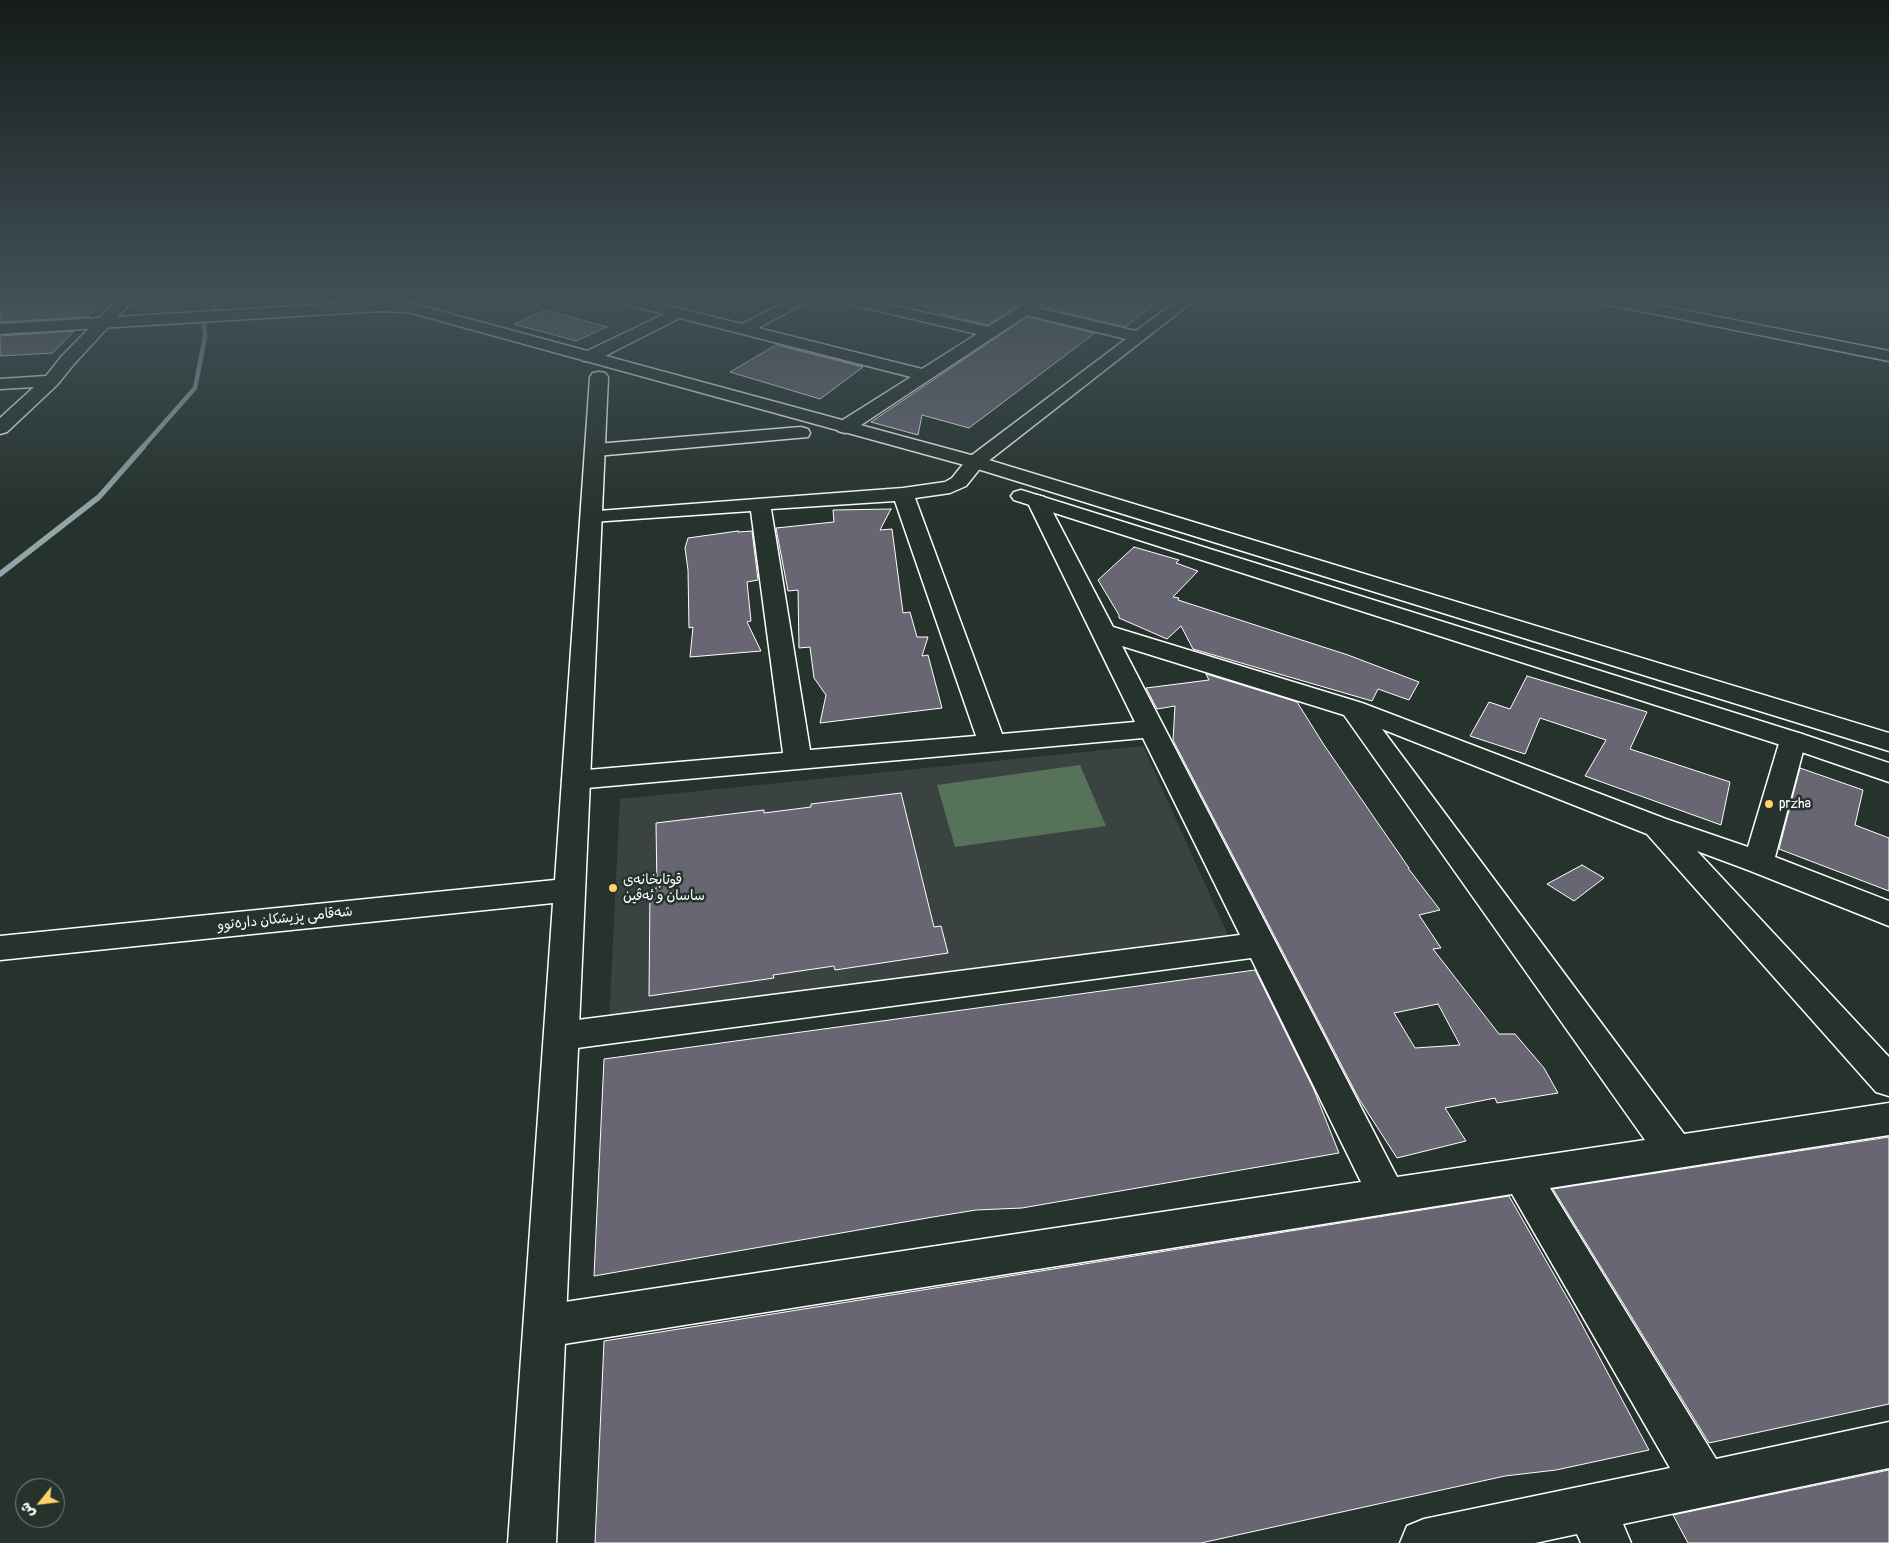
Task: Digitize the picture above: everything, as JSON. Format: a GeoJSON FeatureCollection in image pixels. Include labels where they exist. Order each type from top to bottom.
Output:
{"type":"FeatureCollection","features":[{"type":"Feature","properties":{"kind":"street"},"geometry":{"type":"LineString","coordinates":[[0,428],[52,381],[60,370]]}},
{"type":"Feature","properties":{"kind":"street"},"geometry":{"type":"LineString","coordinates":[[532,1543],[596,450],[594,370]]}},
{"type":"Feature","properties":{"kind":"street"},"geometry":{"type":"LineString","coordinates":[[603,370],[801,433],[968,470],[1037,501],[1793,740],[1889,773]]}},
{"type":"Feature","properties":{"kind":"street"},"geometry":{"type":"LineString","coordinates":[[607,370],[845,427],[968,470],[1889,742]]}},
{"type":"Feature","properties":{"kind":"street"},"geometry":{"type":"LineString","coordinates":[[905,370],[925,375]]}},
{"type":"Feature","properties":{"kind":"street"},"geometry":{"type":"LineString","coordinates":[[845,427],[933,370]]}},
{"type":"Feature","properties":{"kind":"street"},"geometry":{"type":"LineString","coordinates":[[592,516],[903,494],[946,488],[954,485],[968,470],[1097,370]]}},
{"type":"Feature","properties":{"kind":"street"},"geometry":{"type":"LineString","coordinates":[[0,384],[52,381]]}},
{"type":"Feature","properties":{"kind":"street"},"geometry":{"type":"LineString","coordinates":[[596,450],[801,433]]}},
{"type":"Feature","properties":{"kind":"street"},"geometry":{"type":"LineString","coordinates":[[903,494],[992,743]]}},
{"type":"Feature","properties":{"kind":"street"},"geometry":{"type":"LineString","coordinates":[[1037,501],[1387,1196]]}},
{"type":"Feature","properties":{"kind":"street"},"geometry":{"type":"LineString","coordinates":[[760,504],[798,760]]}},
{"type":"Feature","properties":{"kind":"street"},"geometry":{"type":"LineString","coordinates":[[1102,632],[1353,709],[1656,826],[1758,862],[1889,914]]}},
{"type":"Feature","properties":{"kind":"street"},"geometry":{"type":"LineString","coordinates":[[1353,709],[1675,1152]]}},
{"type":"Feature","properties":{"kind":"street"},"geometry":{"type":"LineString","coordinates":[[576,780],[1151,729]]}},
{"type":"Feature","properties":{"kind":"street"},"geometry":{"type":"LineString","coordinates":[[1758,862],[1793,740]]}},
{"type":"Feature","properties":{"kind":"street"},"geometry":{"type":"LineString","coordinates":[[1656,826],[1889,1081]]}},
{"type":"Feature","properties":{"kind":"street","name":"شەقامی پزیشکان دارەتوو"},"geometry":{"type":"LineString","coordinates":[[0,948],[570,890]]}},
{"type":"Feature","properties":{"kind":"street"},"geometry":{"type":"LineString","coordinates":[[562,1036],[1260,945]]}},
{"type":"Feature","properties":{"kind":"street"},"geometry":{"type":"LineString","coordinates":[[545,1326],[1889,1118]]}},
{"type":"Feature","properties":{"kind":"street"},"geometry":{"type":"LineString","coordinates":[[1522,1176],[1705,1484]]}},
{"type":"Feature","properties":{"kind":"street"},"geometry":{"type":"LineString","coordinates":[[1424,1543],[1598,1526],[1705,1484],[1889,1445]]}},
{"type":"Feature","properties":{"kind":"shaded area"},"geometry":{"type":"Polygon","coordinates":[[[1143,746],[1232,944],[609,1023],[620,799],[1143,746]]]}},
{"type":"Feature","properties":{"kind":"green space"},"geometry":{"type":"Polygon","coordinates":[[[1080,765],[1106,826],[955,847],[937,785],[1080,765]]]}},
{"type":"Feature","properties":{"kind":"building"},"geometry":{"type":"Polygon","coordinates":[[[733,370],[859,370],[820,399],[730,372],[733,370]]]}},
{"type":"Feature","properties":{"kind":"building"},"geometry":{"type":"Polygon","coordinates":[[[948,370],[1046,370],[969,428],[922,415],[918,435],[871,422],[948,370]]]}},
{"type":"Feature","properties":{"kind":"building"},"geometry":{"type":"Polygon","coordinates":[[[891,509],[880,530],[892,529],[903,613],[910,612],[917,637],[928,637],[922,656],[928,655],[942,708],[820,723],[826,695],[814,678],[810,647],[799,648],[798,590],[788,591],[776,528],[834,522],[833,510],[891,509]]]}},
{"type":"Feature","properties":{"kind":"building"},"geometry":{"type":"Polygon","coordinates":[[[738,531],[752,531],[758,580],[747,582],[751,621],[747,622],[761,651],[690,657],[693,627],[689,628],[688,570],[685,548],[688,538],[738,531]]]}},
{"type":"Feature","properties":{"kind":"building"},"geometry":{"type":"Polygon","coordinates":[[[1134,547],[1179,560],[1176,563],[1198,571],[1173,597],[1179,598],[1178,600],[1348,655],[1419,682],[1409,700],[1378,689],[1372,701],[1193,649],[1181,626],[1167,639],[1119,618],[1098,580],[1134,547]]]}},
{"type":"Feature","properties":{"kind":"building"},"geometry":{"type":"Polygon","coordinates":[[[1206,674],[1297,702],[1408,868],[1440,910],[1419,915],[1441,948],[1433,949],[1499,1034],[1515,1034],[1544,1068],[1558,1093],[1497,1103],[1495,1098],[1445,1108],[1466,1141],[1397,1158],[1359,1099],[1173,740],[1175,706],[1157,709],[1146,688],[1209,680],[1206,674]],[[1438,1004],[1394,1013],[1415,1048],[1460,1045],[1438,1004]]]}},
{"type":"Feature","properties":{"kind":"building"},"geometry":{"type":"Polygon","coordinates":[[[1527,676],[1647,712],[1630,749],[1730,782],[1721,825],[1585,776],[1606,740],[1540,718],[1525,754],[1470,736],[1489,702],[1510,709],[1527,676]]]}},
{"type":"Feature","properties":{"kind":"building"},"geometry":{"type":"Polygon","coordinates":[[[1800,768],[1863,790],[1855,825],[1889,838],[1889,891],[1779,849],[1800,768]]]}},
{"type":"Feature","properties":{"kind":"building"},"geometry":{"type":"Polygon","coordinates":[[[901,793],[934,927],[941,926],[948,953],[835,970],[834,966],[773,975],[774,978],[649,996],[650,889],[657,888],[656,823],[764,810],[764,813],[811,807],[811,804],[901,793]]]}},
{"type":"Feature","properties":{"kind":"building"},"geometry":{"type":"Polygon","coordinates":[[[1582,865],[1604,878],[1574,901],[1547,884],[1582,865]]]}},
{"type":"Feature","properties":{"kind":"building"},"geometry":{"type":"Polygon","coordinates":[[[1255,970],[1314,1090],[1339,1153],[1022,1208],[976,1210],[933,1217],[594,1276],[604,1059],[1255,970]]]}},
{"type":"Feature","properties":{"kind":"building"},"geometry":{"type":"Polygon","coordinates":[[[1889,1137],[1889,1404],[1709,1443],[1553,1189],[1889,1137]]]}},
{"type":"Feature","properties":{"kind":"building"},"geometry":{"type":"Polygon","coordinates":[[[1509,1196],[1572,1306],[1649,1450],[1556,1470],[1505,1476],[1201,1543],[595,1543],[604,1341],[1509,1196]]]}},
{"type":"Feature","properties":{"kind":"building"},"geometry":{"type":"Polygon","coordinates":[[[1889,1470],[1889,1543],[1688,1543],[1673,1515],[1889,1470]]]}},
{"type":"Feature","properties":{"kind":"waterway"},"geometry":{"type":"LineString","coordinates":[[142,448],[195,388],[199,370]]}},
{"type":"Feature","properties":{"kind":"waterway"},"geometry":{"type":"LineString","coordinates":[[0,574],[99,497],[143,447]]}},
{"type":"Feature","properties":{"kind":"place","name":"przha"},"geometry":{"type":"Point","coordinates":[1769,804]}},
{"type":"Feature","properties":{"kind":"place","name":"قوتابخانەی ساسان و ئەڤین"},"geometry":{"type":"Point","coordinates":[613,888]}}]}
